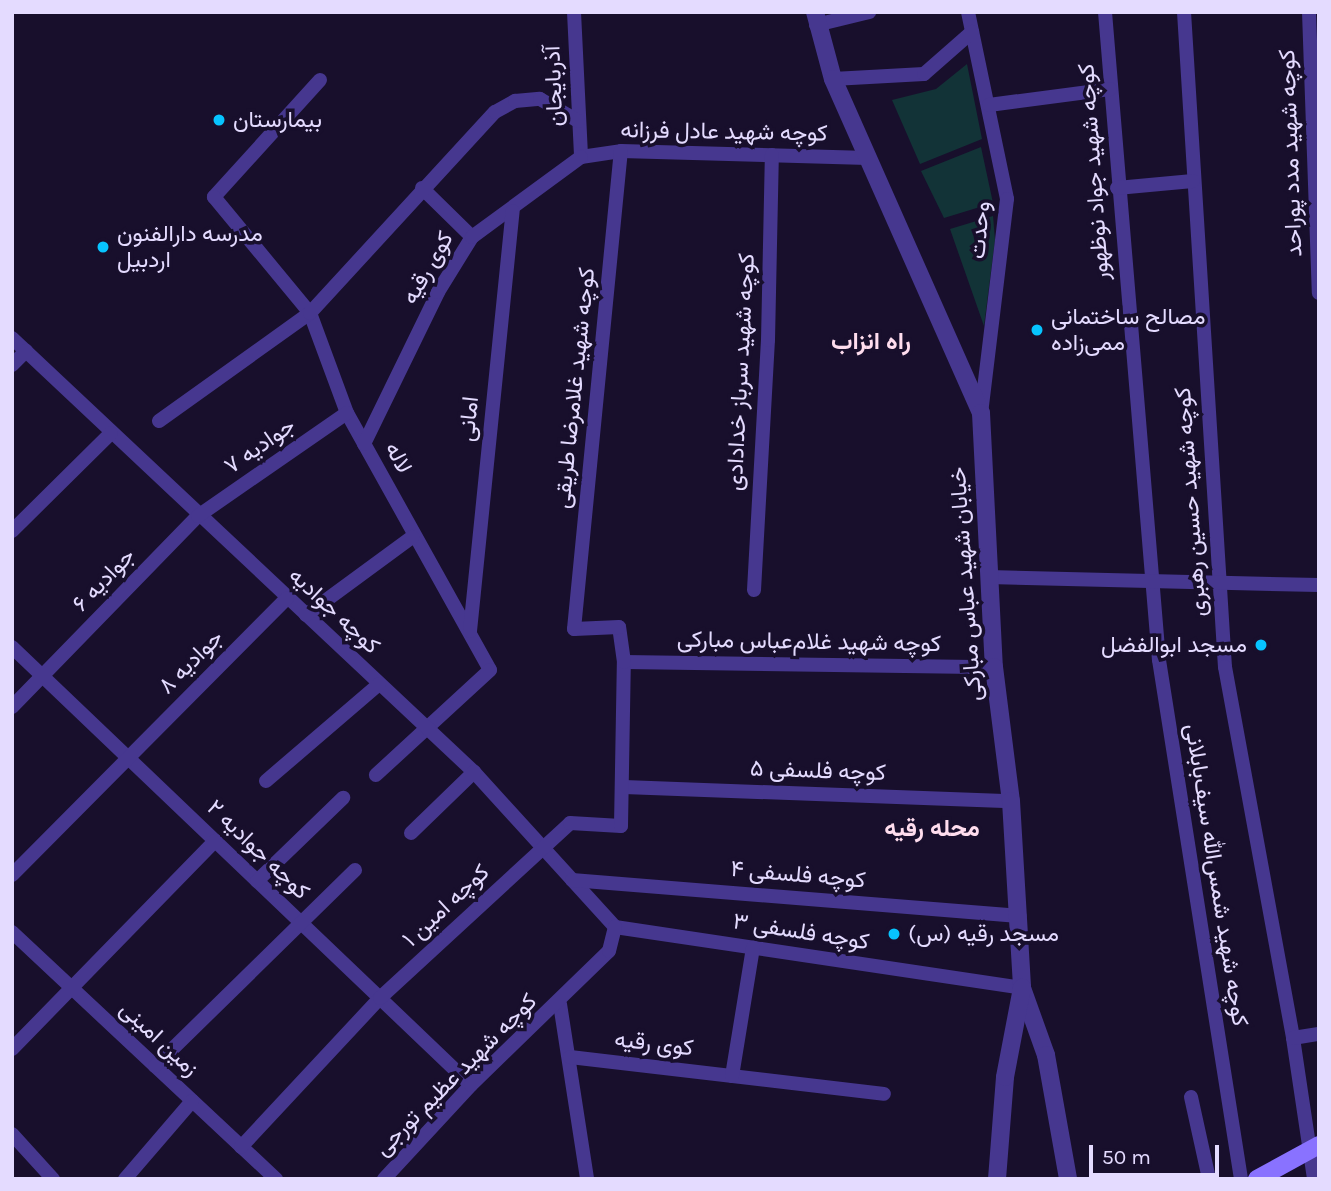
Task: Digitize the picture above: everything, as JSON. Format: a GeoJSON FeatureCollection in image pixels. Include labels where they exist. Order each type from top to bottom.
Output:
{"type":"FeatureCollection","features":[{"type":"Feature","properties":{"kind":"main road"},"geometry":{"type":"LineString","coordinates":[[1257,1179],[1315,1147]]}},
{"type":"Feature","properties":{"kind":"street","name":"آذربایجان"},"geometry":{"type":"LineString","coordinates":[[574,12],[581,157]]}},
{"type":"Feature","properties":{"kind":"street"},"geometry":{"type":"LineString","coordinates":[[816,19],[869,12]]}},
{"type":"Feature","properties":{"kind":"street","name":"وحدت"},"geometry":{"type":"LineString","coordinates":[[968,12],[1007,199],[981,413]]}},
{"type":"Feature","properties":{"kind":"street","name":"کوچه شهید جواد نوظهور"},"geometry":{"type":"LineString","coordinates":[[1105,12],[1117,188],[1151,578]]}},
{"type":"Feature","properties":{"kind":"street","name":"کوچه شهید حسین رهبری"},"geometry":{"type":"LineString","coordinates":[[1184,12],[1225,667],[1315,1147],[1314,1179]]}},
{"type":"Feature","properties":{"kind":"street","name":"کوچه شهید مدد پوراحد"},"geometry":{"type":"LineString","coordinates":[[1309,12],[1319,293]]}},
{"type":"Feature","properties":{"kind":"street","name":"خیابان شهید عباس مبارکی"},"geometry":{"type":"LineString","coordinates":[[816,19],[834,79],[981,413],[994,667],[1011,801],[1020,916],[1022,988],[1046,1055],[1068,1179]]}},
{"type":"Feature","properties":{"kind":"street"},"geometry":{"type":"LineString","coordinates":[[834,79],[924,74],[972,32]]}},
{"type":"Feature","properties":{"kind":"street","name":"لاله"},"geometry":{"type":"LineString","coordinates":[[320,80],[215,193],[216,200],[310,313],[347,413],[412,537],[470,631],[490,670],[426,727]]}},
{"type":"Feature","properties":{"kind":"street"},"geometry":{"type":"LineString","coordinates":[[989,105],[1110,89]]}},
{"type":"Feature","properties":{"kind":"street"},"geometry":{"type":"LineString","coordinates":[[159,421],[310,313],[422,188],[495,113],[515,101],[540,99],[578,121]]}},
{"type":"Feature","properties":{"kind":"street","name":"کوچه شهید عادل فرزانه"},"geometry":{"type":"LineString","coordinates":[[581,157],[621,151],[868,158]]}},
{"type":"Feature","properties":{"kind":"street","name":"کوچه شهید غلامرضا طریقی"},"geometry":{"type":"LineString","coordinates":[[621,151],[574,629],[619,627],[624,662]]}},
{"type":"Feature","properties":{"kind":"street","name":"کوچه شهید سرباز خدادادی"},"geometry":{"type":"LineString","coordinates":[[754,590],[768,340],[772,155]]}},
{"type":"Feature","properties":{"kind":"street","name":"کوی رقیه"},"geometry":{"type":"LineString","coordinates":[[364,444],[438,292],[472,237],[513,211],[581,157]]}},
{"type":"Feature","properties":{"kind":"street"},"geometry":{"type":"LineString","coordinates":[[1117,188],[1193,181]]}},
{"type":"Feature","properties":{"kind":"street"},"geometry":{"type":"LineString","coordinates":[[422,188],[472,237]]}},
{"type":"Feature","properties":{"kind":"street","name":"امانی"},"geometry":{"type":"LineString","coordinates":[[470,631],[513,211]]}},
{"type":"Feature","properties":{"kind":"street","name":"کوچه جوادیه"},"geometry":{"type":"LineString","coordinates":[[12,338],[198,516],[474,772],[615,927]]}},
{"type":"Feature","properties":{"kind":"street"},"geometry":{"type":"LineString","coordinates":[[12,365],[26,351]]}},
{"type":"Feature","properties":{"kind":"street","name":"جوادیه ۷"},"geometry":{"type":"LineString","coordinates":[[198,516],[347,413]]}},
{"type":"Feature","properties":{"kind":"street"},"geometry":{"type":"LineString","coordinates":[[12,531],[111,433]]}},
{"type":"Feature","properties":{"kind":"street","name":"جوادیه ۶"},"geometry":{"type":"LineString","coordinates":[[12,707],[198,516]]}},
{"type":"Feature","properties":{"kind":"street"},"geometry":{"type":"LineString","coordinates":[[306,615],[412,537]]}},
{"type":"Feature","properties":{"kind":"street"},"geometry":{"type":"LineString","coordinates":[[988,578],[1151,578],[1219,584],[1319,585]]}},
{"type":"Feature","properties":{"kind":"street","name":"کوچه شهید شمس‌الله سیف‌بابلانی"},"geometry":{"type":"LineString","coordinates":[[1151,578],[1159,660],[1241,1179]]}},
{"type":"Feature","properties":{"kind":"street","name":"جوادیه ۸"},"geometry":{"type":"LineString","coordinates":[[12,875],[287,598]]}},
{"type":"Feature","properties":{"kind":"street","name":"کوچه جوادیه ۲"},"geometry":{"type":"LineString","coordinates":[[12,647],[471,1085]]}},
{"type":"Feature","properties":{"kind":"street"},"geometry":{"type":"LineString","coordinates":[[543,848],[570,823],[621,825],[624,787],[624,662]]}},
{"type":"Feature","properties":{"kind":"street","name":"کوچه شهید غلام‌عباس مبارکی"},"geometry":{"type":"LineString","coordinates":[[624,662],[994,667]]}},
{"type":"Feature","properties":{"kind":"street"},"geometry":{"type":"LineString","coordinates":[[265,781],[379,684]]}},
{"type":"Feature","properties":{"kind":"street"},"geometry":{"type":"LineString","coordinates":[[376,775],[426,727]]}},
{"type":"Feature","properties":{"kind":"street"},"geometry":{"type":"LineString","coordinates":[[411,833],[474,772]]}},
{"type":"Feature","properties":{"kind":"street","name":"کوچه فلسفی ۵"},"geometry":{"type":"LineString","coordinates":[[624,787],[1011,801]]}},
{"type":"Feature","properties":{"kind":"street"},"geometry":{"type":"LineString","coordinates":[[257,881],[343,798]]}},
{"type":"Feature","properties":{"kind":"street"},"geometry":{"type":"LineString","coordinates":[[12,1049],[215,841]]}},
{"type":"Feature","properties":{"kind":"street","name":"کوچه امین ۱"},"geometry":{"type":"LineString","coordinates":[[241,1147],[380,998],[543,848]]}},
{"type":"Feature","properties":{"kind":"street"},"geometry":{"type":"LineString","coordinates":[[155,1066],[355,870]]}},
{"type":"Feature","properties":{"kind":"street","name":"کوچه فلسفی ۴"},"geometry":{"type":"LineString","coordinates":[[572,880],[1020,916]]}},
{"type":"Feature","properties":{"kind":"street","name":"کوچه فلسفی ۳"},"geometry":{"type":"LineString","coordinates":[[615,927],[1022,988]]}},
{"type":"Feature","properties":{"kind":"street","name":"کوچه شهید عظیم تورجی"},"geometry":{"type":"LineString","coordinates":[[384,1179],[471,1085],[560,1003],[609,951],[615,927]]}},
{"type":"Feature","properties":{"kind":"street","name":"زمین امینی"},"geometry":{"type":"LineString","coordinates":[[12,932],[275,1179]]}},
{"type":"Feature","properties":{"kind":"street"},"geometry":{"type":"LineString","coordinates":[[732,1076],[753,948]]}},
{"type":"Feature","properties":{"kind":"street"},"geometry":{"type":"LineString","coordinates":[[997,1179],[1004,1077],[1022,988]]}},
{"type":"Feature","properties":{"kind":"street"},"geometry":{"type":"LineString","coordinates":[[560,1003],[587,1179]]}},
{"type":"Feature","properties":{"kind":"street"},"geometry":{"type":"LineString","coordinates":[[1293,1038],[1319,1034]]}},
{"type":"Feature","properties":{"kind":"street","name":"کوی رقیه"},"geometry":{"type":"LineString","coordinates":[[570,1057],[884,1094]]}},
{"type":"Feature","properties":{"kind":"street"},"geometry":{"type":"LineString","coordinates":[[1191,1097],[1209,1179]]}},
{"type":"Feature","properties":{"kind":"street"},"geometry":{"type":"LineString","coordinates":[[125,1179],[192,1101]]}},
{"type":"Feature","properties":{"kind":"street"},"geometry":{"type":"LineString","coordinates":[[12,1133],[52,1179]]}},
{"type":"Feature","properties":{"kind":"green space"},"geometry":{"type":"Polygon","coordinates":[[[967,64],[982,139],[920,164],[892,100],[936,89],[967,64]]]}},
{"type":"Feature","properties":{"kind":"green space"},"geometry":{"type":"Polygon","coordinates":[[[981,147],[993,203],[944,218],[921,171],[981,147]]]}},
{"type":"Feature","properties":{"kind":"green space"},"geometry":{"type":"Polygon","coordinates":[[[993,216],[995,240],[984,326],[950,229],[993,216]]]}},
{"type":"Feature","properties":{"kind":"place","name":"بیمارستان"},"geometry":{"type":"Point","coordinates":[219,120]}},
{"type":"Feature","properties":{"kind":"place","name":"مدرسه دارالفنون اردبیل"},"geometry":{"type":"Point","coordinates":[103,247]}},
{"type":"Feature","properties":{"kind":"place","name":"مصالح ساختمانی ممی‌زاده"},"geometry":{"type":"Point","coordinates":[1037,330]}},
{"type":"Feature","properties":{"kind":"place","name":"مسجد ابوالفضل"},"geometry":{"type":"Point","coordinates":[1261,645]}},
{"type":"Feature","properties":{"kind":"place","name":"مسجد رقیه (س)"},"geometry":{"type":"Point","coordinates":[894,934]}},
{"type":"Feature","properties":{"kind":"district","name":"راه انزاب"},"geometry":{"type":"Point","coordinates":[871,342]}},
{"type":"Feature","properties":{"kind":"district","name":"محله رقیه"},"geometry":{"type":"Point","coordinates":[932,829]}}]}
